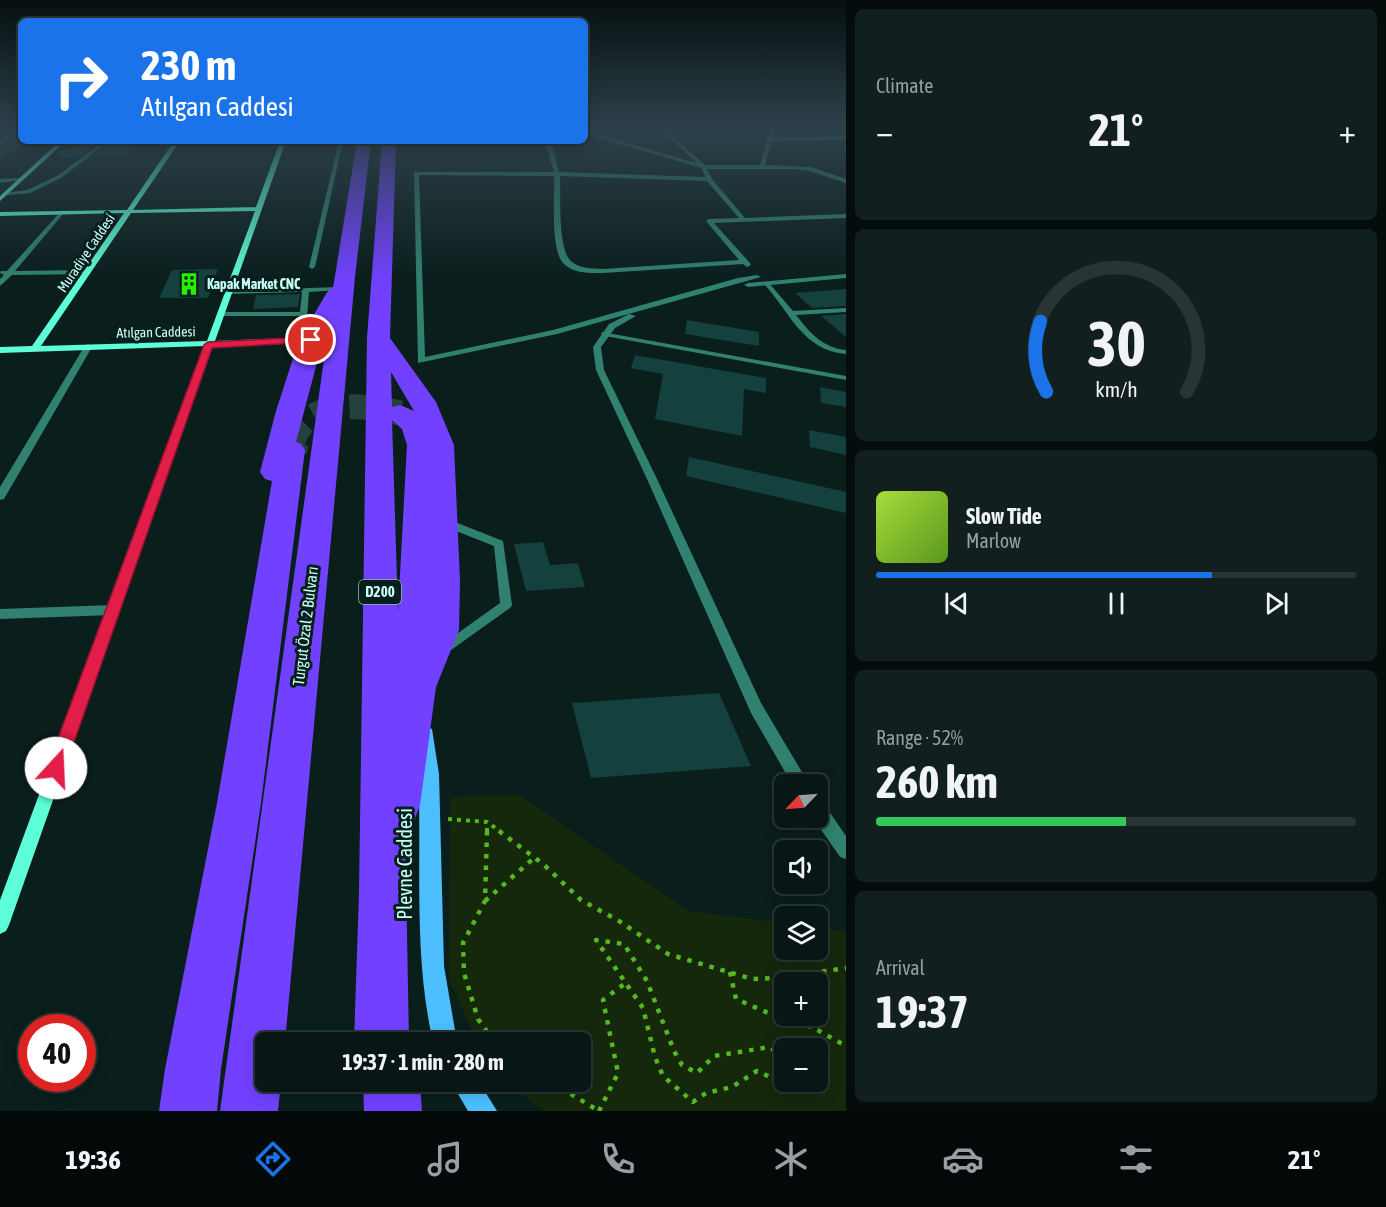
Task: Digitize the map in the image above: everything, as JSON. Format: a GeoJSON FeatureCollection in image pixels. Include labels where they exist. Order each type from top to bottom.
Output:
{"type":"FeatureCollection","features":[{"type":"Feature","properties":{"kind":"highway","name":"Turgut Özal 2 Bulvarı"},"geometry":{"type":"LineString","coordinates":[[249,1111],[332,278],[355,178]]}},
{"type":"Feature","properties":{"kind":"highway","name":"D200"},"geometry":{"type":"LineString","coordinates":[[381,1032],[383,893],[378,338],[387,178]]}},
{"type":"Feature","properties":{"kind":"highway"},"geometry":{"type":"LineString","coordinates":[[239,803],[233,694],[261,527],[312,325],[332,278]]}},
{"type":"Feature","properties":{"kind":"highway"},"geometry":{"type":"LineString","coordinates":[[378,338],[407,378],[436,427],[441,458],[441,630],[424,672],[383,893],[390,1032]]}},
{"type":"Feature","properties":{"kind":"highway"},"geometry":{"type":"LineString","coordinates":[[400,413],[412,422],[418,432],[421,445],[416,606],[424,672]]}},
{"type":"Feature","properties":{"kind":"highway"},"geometry":{"type":"LineString","coordinates":[[188,1111],[192,1069],[239,803],[291,450]]}},
{"type":"Feature","properties":{"kind":"highway"},"geometry":{"type":"LineString","coordinates":[[380,1092],[380,1111]]}},
{"type":"Feature","properties":{"kind":"highway"},"geometry":{"type":"LineString","coordinates":[[392,1092],[393,1111]]}},
{"type":"Feature","properties":{"kind":"main road","name":"Plevne Caddesi"},"geometry":{"type":"LineString","coordinates":[[424,672],[431,817],[430,960],[436,1009],[443,1032]]}},
{"type":"Feature","properties":{"kind":"main road"},"geometry":{"type":"LineString","coordinates":[[471,1092],[484,1111]]}},
{"type":"Feature","properties":{"kind":"street"},"geometry":{"type":"LineString","coordinates":[[0,199],[23,178]]}},
{"type":"Feature","properties":{"kind":"street"},"geometry":{"type":"LineString","coordinates":[[7,193],[28,192],[57,178]]}},
{"type":"Feature","properties":{"kind":"street","name":"Muradiye Caddesi"},"geometry":{"type":"LineString","coordinates":[[35,348],[152,178]]}},
{"type":"Feature","properties":{"kind":"street"},"geometry":{"type":"LineString","coordinates":[[0,925],[269,178]]}},
{"type":"Feature","properties":{"kind":"street"},"geometry":{"type":"LineString","coordinates":[[416,178],[421,361],[554,332],[738,280],[757,277],[709,221],[846,216]]}},
{"type":"Feature","properties":{"kind":"street"},"geometry":{"type":"LineString","coordinates":[[557,178],[559,245],[566,262],[580,270],[603,271],[744,262]]}},
{"type":"Feature","properties":{"kind":"street"},"geometry":{"type":"LineString","coordinates":[[674,178],[709,179],[743,219]]}},
{"type":"Feature","properties":{"kind":"street"},"geometry":{"type":"LineString","coordinates":[[0,181],[21,180]]}},
{"type":"Feature","properties":{"kind":"street"},"geometry":{"type":"LineString","coordinates":[[0,214],[257,209]]}},
{"type":"Feature","properties":{"kind":"street"},"geometry":{"type":"LineString","coordinates":[[0,284],[62,213]]}},
{"type":"Feature","properties":{"kind":"street"},"geometry":{"type":"LineString","coordinates":[[0,273],[87,272]]}},
{"type":"Feature","properties":{"kind":"street"},"geometry":{"type":"LineString","coordinates":[[795,774],[756,708],[652,479],[611,395],[597,358],[597,347],[612,326],[634,315],[766,282],[846,276]]}},
{"type":"Feature","properties":{"kind":"street","name":"Atılgan Caddesi"},"geometry":{"type":"LineString","coordinates":[[0,350],[88,346],[208,345],[312,325]]}},
{"type":"Feature","properties":{"kind":"street"},"geometry":{"type":"LineString","coordinates":[[0,496],[88,346]]}},
{"type":"Feature","properties":{"kind":"street"},"geometry":{"type":"LineString","coordinates":[[0,614],[112,610]]}},
{"type":"Feature","properties":{"kind":"street"},"geometry":{"type":"LineString","coordinates":[[828,825],[846,851]]}},
{"type":"Feature","properties":{"kind":"lane"},"geometry":{"type":"LineString","coordinates":[[227,293],[306,290],[332,278],[339,178]]}},
{"type":"Feature","properties":{"kind":"lane"},"geometry":{"type":"LineString","coordinates":[[766,282],[818,345],[833,352],[846,352]]}},
{"type":"Feature","properties":{"kind":"lane"},"geometry":{"type":"LineString","coordinates":[[219,314],[312,325],[306,290]]}},
{"type":"Feature","properties":{"kind":"lane"},"geometry":{"type":"LineString","coordinates":[[792,313],[846,310]]}},
{"type":"Feature","properties":{"kind":"lane"},"geometry":{"type":"LineString","coordinates":[[605,334],[846,378]]}},
{"type":"Feature","properties":{"kind":"lane"},"geometry":{"type":"LineString","coordinates":[[424,672],[506,605],[499,544],[442,520]]}},
{"type":"Feature","properties":{"kind":"path"},"geometry":{"type":"LineString","coordinates":[[431,817],[487,822],[534,858],[581,900],[619,921],[668,954],[752,979],[778,978],[846,968]]}},
{"type":"Feature","properties":{"kind":"path"},"geometry":{"type":"LineString","coordinates":[[485,901],[487,822]]}},
{"type":"Feature","properties":{"kind":"path"},"geometry":{"type":"LineString","coordinates":[[487,1032],[478,1018],[464,973],[463,943],[485,901],[534,858]]}},
{"type":"Feature","properties":{"kind":"path"},"geometry":{"type":"LineString","coordinates":[[774,1050],[770,1047],[753,1048],[714,1056],[697,1073],[682,1065],[667,1035],[647,981],[624,944],[596,940],[627,982],[642,1008],[655,1057],[663,1076],[693,1102],[706,1093],[732,1087],[757,1071],[774,1079]]}},
{"type":"Feature","properties":{"kind":"path"},"geometry":{"type":"LineString","coordinates":[[730,972],[736,999],[766,1012],[812,1027],[846,1046]]}},
{"type":"Feature","properties":{"kind":"path"},"geometry":{"type":"LineString","coordinates":[[568,1092],[599,1111],[618,1074],[603,1000],[627,982]]}},
{"type":"Feature","properties":{"kind":"green space"},"geometry":{"type":"Polygon","coordinates":[[[520,795],[688,911],[774,922],[774,960],[828,960],[828,929],[846,931],[846,1111],[545,1111],[519,1092],[591,1092],[591,1032],[473,1032],[449,979],[450,797],[520,795]]]}},
{"type":"Feature","properties":{"kind":"building","name":"Kapak Market CNC"},"geometry":{"type":"Polygon","coordinates":[[[218,269],[208,298],[159,298],[172,270],[218,269]]]}},
{"type":"Feature","properties":{"kind":"building"},"geometry":{"type":"Polygon","coordinates":[[[846,289],[846,306],[812,308],[795,293],[846,289]]]}},
{"type":"Feature","properties":{"kind":"building"},"geometry":{"type":"Polygon","coordinates":[[[300,294],[298,307],[253,309],[256,295],[300,294]]]}},
{"type":"Feature","properties":{"kind":"building"},"geometry":{"type":"Polygon","coordinates":[[[846,314],[846,337],[821,316],[846,314]]]}},
{"type":"Feature","properties":{"kind":"building"},"geometry":{"type":"Polygon","coordinates":[[[687,320],[759,332],[759,346],[685,334],[687,320]]]}},
{"type":"Feature","properties":{"kind":"building"},"geometry":{"type":"Polygon","coordinates":[[[635,355],[766,378],[766,393],[744,389],[742,436],[655,419],[663,374],[631,368],[635,355]]]}},
{"type":"Feature","properties":{"kind":"building"},"geometry":{"type":"Polygon","coordinates":[[[820,387],[846,392],[846,407],[821,403],[820,387]]]}},
{"type":"Feature","properties":{"kind":"building"},"geometry":{"type":"Polygon","coordinates":[[[809,430],[846,437],[846,455],[810,447],[809,430]]]}},
{"type":"Feature","properties":{"kind":"building"},"geometry":{"type":"Polygon","coordinates":[[[689,457],[846,492],[846,513],[686,476],[689,457]]]}},
{"type":"Feature","properties":{"kind":"building"},"geometry":{"type":"Polygon","coordinates":[[[543,542],[550,565],[578,563],[585,587],[526,591],[514,544],[543,542]]]}},
{"type":"Feature","properties":{"kind":"building"},"geometry":{"type":"Polygon","coordinates":[[[719,693],[751,766],[591,778],[572,703],[719,693]]]}},
{"type":"Feature","properties":{"kind":"tunnel"},"geometry":{"type":"LineString","coordinates":[[292,444],[299,429],[309,418],[322,412],[353,407],[400,413]]}},
{"type":"Feature","properties":{"kind":"tunnel"},"geometry":{"type":"LineString","coordinates":[[291,450],[293,442]]}},
{"type":"Feature","properties":{"kind":"place","name":"Kapak Market CNC"},"geometry":{"type":"Point","coordinates":[189,284]}},
{"type":"Feature","properties":{"kind":"route"},"geometry":{"type":"LineString","coordinates":[[56,768],[208,345],[311,340]]}}]}
